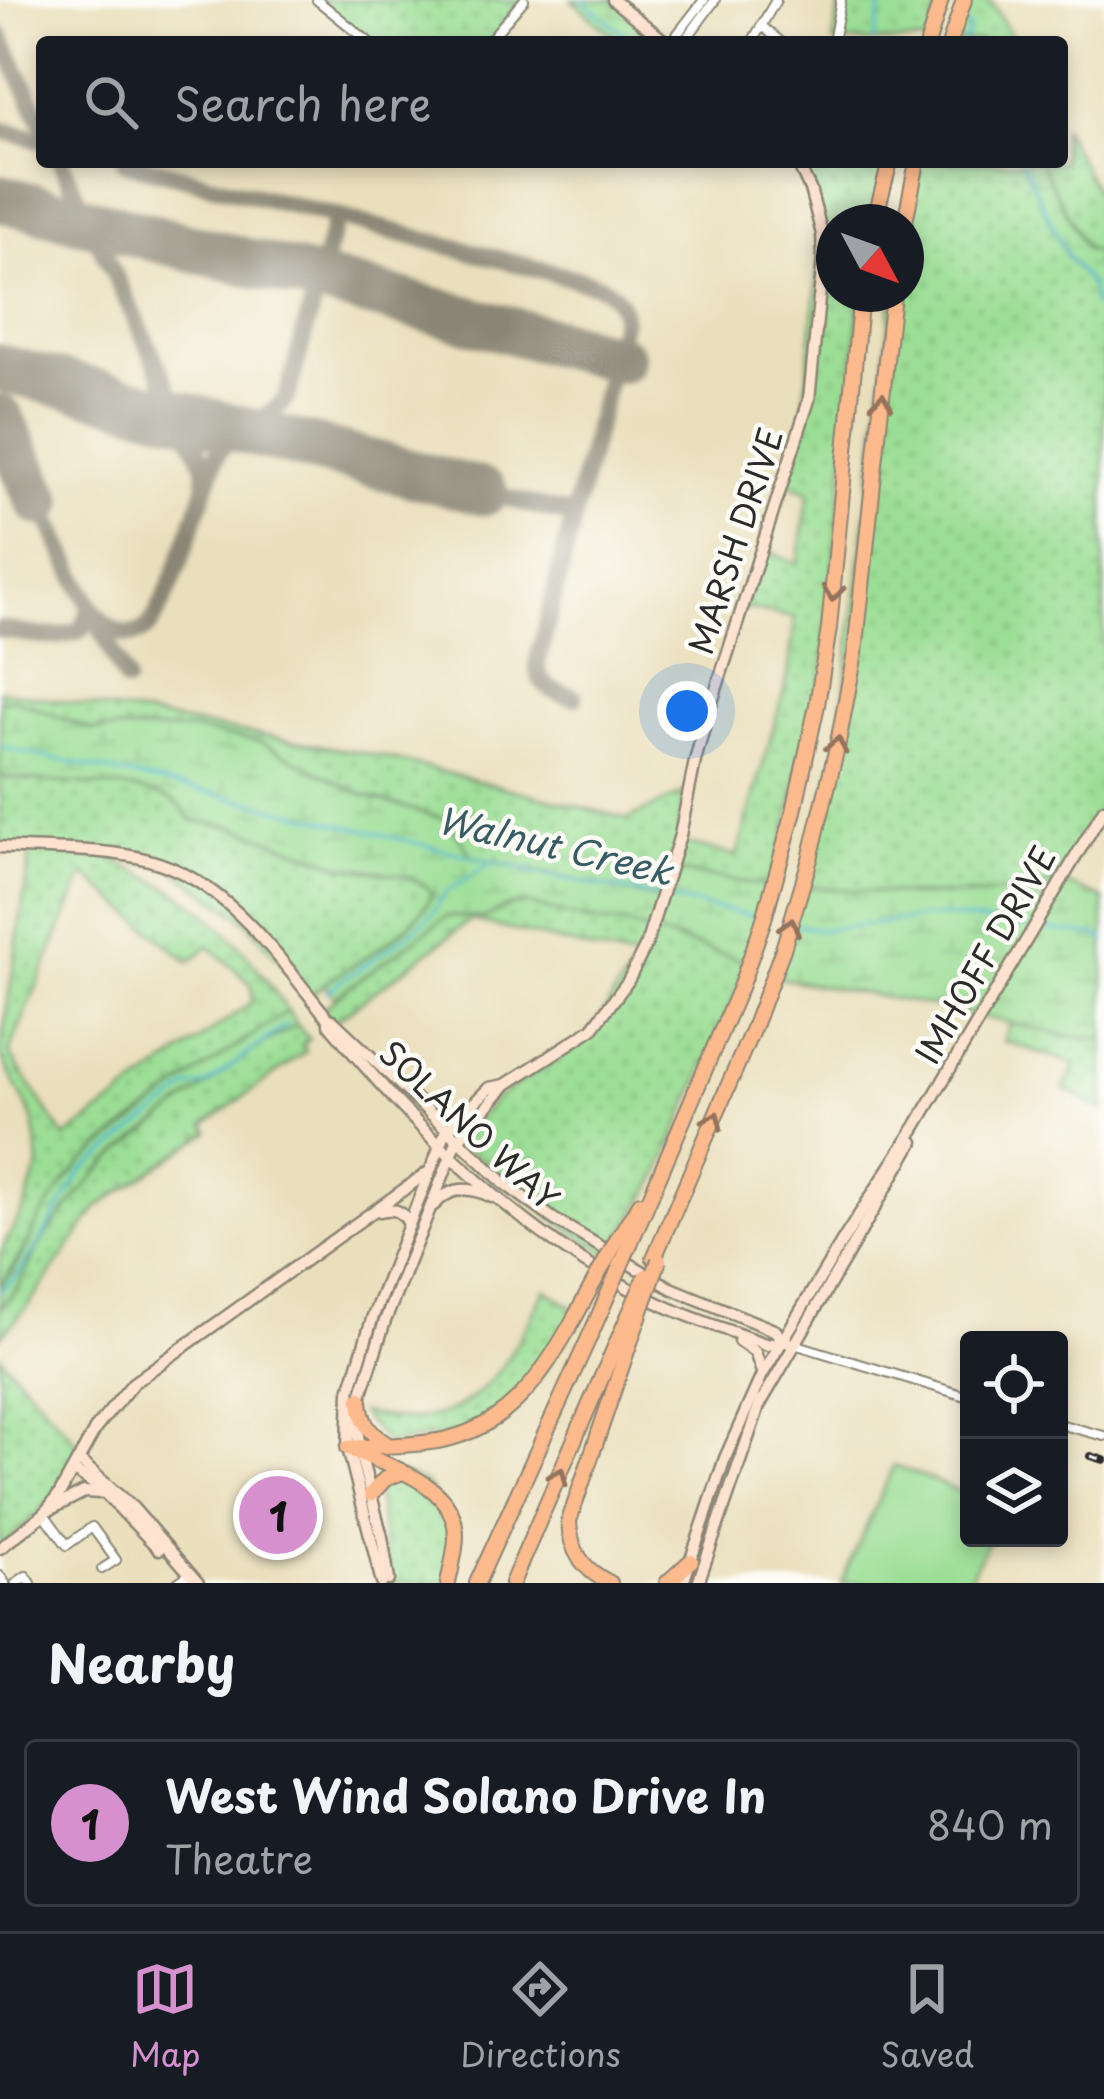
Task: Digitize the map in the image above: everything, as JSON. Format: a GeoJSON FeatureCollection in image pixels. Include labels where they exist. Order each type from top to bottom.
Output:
{"type":"FeatureCollection","features":[{"type":"Feature","properties":{"kind":"highway"},"geometry":{"type":"LineString","coordinates":[[926,35],[937,0]]}},
{"type":"Feature","properties":{"kind":"highway"},"geometry":{"type":"LineString","coordinates":[[952,36],[964,0]]}},
{"type":"Feature","properties":{"kind":"highway"},"geometry":{"type":"LineString","coordinates":[[879,204],[888,168]]}},
{"type":"Feature","properties":{"kind":"highway"},"geometry":{"type":"LineString","coordinates":[[908,204],[916,168]]}},
{"type":"Feature","properties":{"kind":"highway"},"geometry":{"type":"LineString","coordinates":[[356,1449],[454,1438],[503,1412],[538,1380],[657,1179],[741,985],[783,854],[804,768],[829,628],[858,312]]}},
{"type":"Feature","properties":{"kind":"highway"},"geometry":{"type":"LineString","coordinates":[[512,1583],[622,1346],[767,992],[810,859],[855,653],[891,312]]}},
{"type":"Feature","properties":{"kind":"highway"},"geometry":{"type":"LineString","coordinates":[[477,1583],[592,1329],[624,1241]]}},
{"type":"Feature","properties":{"kind":"highway"},"geometry":{"type":"LineString","coordinates":[[610,1583],[579,1559],[569,1521],[622,1346]]}},
{"type":"Feature","properties":{"kind":"highway"},"geometry":{"type":"LineString","coordinates":[[360,1399],[366,1426],[387,1444]]}},
{"type":"Feature","properties":{"kind":"highway"},"geometry":{"type":"LineString","coordinates":[[356,1449],[442,1497],[457,1540],[448,1583]]}},
{"type":"Feature","properties":{"kind":"highway"},"geometry":{"type":"LineString","coordinates":[[371,1494],[385,1479],[400,1473]]}},
{"type":"Feature","properties":{"kind":"highway"},"geometry":{"type":"LineString","coordinates":[[667,1583],[692,1561]]}},
{"type":"Feature","properties":{"kind":"street"},"geometry":{"type":"LineString","coordinates":[[317,0],[362,36]]}},
{"type":"Feature","properties":{"kind":"street"},"geometry":{"type":"LineString","coordinates":[[493,36],[524,0]]}},
{"type":"Feature","properties":{"kind":"street"},"geometry":{"type":"LineString","coordinates":[[613,0],[662,36]]}},
{"type":"Feature","properties":{"kind":"street"},"geometry":{"type":"LineString","coordinates":[[675,36],[704,0]]}},
{"type":"Feature","properties":{"kind":"street"},"geometry":{"type":"LineString","coordinates":[[688,36],[715,0]]}},
{"type":"Feature","properties":{"kind":"street"},"geometry":{"type":"LineString","coordinates":[[756,36],[776,0]]}},
{"type":"Feature","properties":{"kind":"street"},"geometry":{"type":"LineString","coordinates":[[834,36],[841,0]]}},
{"type":"Feature","properties":{"kind":"street"},"geometry":{"type":"LineString","coordinates":[[763,27],[774,36]]}},
{"type":"Feature","properties":{"kind":"street","name":"MARSH DRIVE"},"geometry":{"type":"LineString","coordinates":[[356,1449],[360,1399],[385,1321],[457,1141],[505,1085],[592,1030],[615,1001],[646,945],[686,815],[705,724],[809,400],[822,233],[799,168]]}},
{"type":"Feature","properties":{"kind":"street","name":"IMHOFF DRIVE"},"geometry":{"type":"LineString","coordinates":[[788,1342],[895,1174],[916,1136],[915,1128],[1104,809]]}},
{"type":"Feature","properties":{"kind":"street","name":"SOLANO WAY"},"geometry":{"type":"LineString","coordinates":[[0,847],[115,854],[172,868],[245,920],[369,1072],[501,1201],[545,1235],[664,1306],[769,1345],[788,1342]]}},
{"type":"Feature","properties":{"kind":"street","name":"SOLANO WAY"},"geometry":{"type":"LineString","coordinates":[[328,1019],[505,1184],[588,1242],[683,1294],[776,1331],[788,1342],[960,1394]]}},
{"type":"Feature","properties":{"kind":"street","name":"MARSH DRIVE"},"geometry":{"type":"LineString","coordinates":[[446,1131],[489,1088],[505,1085]]}},
{"type":"Feature","properties":{"kind":"street"},"geometry":{"type":"LineString","coordinates":[[386,1583],[356,1449],[350,1391],[373,1316],[446,1131]]}},
{"type":"Feature","properties":{"kind":"street"},"geometry":{"type":"LineString","coordinates":[[44,1514],[103,1418],[133,1383],[430,1171]]}},
{"type":"Feature","properties":{"kind":"street"},"geometry":{"type":"LineString","coordinates":[[428,1212],[442,1196],[461,1189],[501,1201]]}},
{"type":"Feature","properties":{"kind":"street"},"geometry":{"type":"LineString","coordinates":[[371,1214],[395,1209],[409,1224]]}},
{"type":"Feature","properties":{"kind":"street"},"geometry":{"type":"LineString","coordinates":[[689,1315],[695,1323],[747,1344],[761,1363],[762,1375]]}},
{"type":"Feature","properties":{"kind":"street"},"geometry":{"type":"LineString","coordinates":[[683,1583],[725,1458],[762,1375],[788,1342]]}},
{"type":"Feature","properties":{"kind":"street"},"geometry":{"type":"LineString","coordinates":[[698,1583],[759,1406],[788,1342]]}},
{"type":"Feature","properties":{"kind":"street"},"geometry":{"type":"LineString","coordinates":[[1068,1426],[1104,1436]]}},
{"type":"Feature","properties":{"kind":"street"},"geometry":{"type":"LineString","coordinates":[[356,1449],[371,1494],[386,1583]]}},
{"type":"Feature","properties":{"kind":"street"},"geometry":{"type":"LineString","coordinates":[[77,1466],[188,1580]]}},
{"type":"Feature","properties":{"kind":"street"},"geometry":{"type":"LineString","coordinates":[[77,1466],[134,1508],[188,1580]]}},
{"type":"Feature","properties":{"kind":"street"},"geometry":{"type":"LineString","coordinates":[[0,1548],[44,1514],[84,1492],[108,1495]]}},
{"type":"Feature","properties":{"kind":"street"},"geometry":{"type":"LineString","coordinates":[[44,1514],[67,1545],[92,1527],[116,1560],[102,1569]]}},
{"type":"Feature","properties":{"kind":"street"},"geometry":{"type":"LineString","coordinates":[[16,1583],[26,1576],[31,1583]]}},
{"type":"Feature","properties":{"kind":"green space"},"geometry":{"type":"Polygon","coordinates":[[[317,0],[524,0],[493,36],[362,36],[317,0]]]}},
{"type":"Feature","properties":{"kind":"green space"},"geometry":{"type":"Polygon","coordinates":[[[572,0],[613,0],[658,36],[613,36],[572,0]]]}},
{"type":"Feature","properties":{"kind":"green space"},"geometry":{"type":"Polygon","coordinates":[[[841,0],[941,0],[930,36],[834,36],[841,0]]]}},
{"type":"Feature","properties":{"kind":"green space"},"geometry":{"type":"Polygon","coordinates":[[[963,0],[990,0],[1011,36],[952,36],[963,0]]]}},
{"type":"Feature","properties":{"kind":"green space"},"geometry":{"type":"Polygon","coordinates":[[[1068,138],[1104,207],[1104,254],[1086,250],[1043,168],[1068,168],[1068,138]]]}},
{"type":"Feature","properties":{"kind":"green space"},"geometry":{"type":"Polygon","coordinates":[[[799,168],[889,168],[880,204],[816,204],[816,217],[799,168]]]}},
{"type":"Feature","properties":{"kind":"green space"},"geometry":{"type":"Polygon","coordinates":[[[915,168],[1025,168],[1067,257],[1091,286],[1093,303],[1104,311],[1104,809],[1061,882],[965,895],[802,886],[838,744],[891,312],[924,312],[924,204],[909,204],[915,168]]]}},
{"type":"Feature","properties":{"kind":"green space"},"geometry":{"type":"Polygon","coordinates":[[[1025,168],[1043,168],[1086,250],[1102,251],[1104,311],[1093,303],[1091,286],[1068,257],[1025,168]]]}},
{"type":"Feature","properties":{"kind":"green space"},"geometry":{"type":"Polygon","coordinates":[[[816,292],[816,312],[859,312],[823,671],[773,887],[660,899],[472,857],[448,820],[363,795],[258,741],[91,730],[12,698],[0,701],[0,690],[380,756],[628,819],[684,793],[679,842],[737,856],[788,677],[795,618],[743,608],[763,548],[798,564],[809,492],[784,482],[802,426],[816,292]]]}},
{"type":"Feature","properties":{"kind":"green space"},"geometry":{"type":"Polygon","coordinates":[[[11,698],[91,730],[192,730],[258,741],[363,795],[448,820],[472,857],[492,862],[659,899],[669,870],[773,887],[749,962],[625,924],[590,921],[524,903],[485,918],[447,916],[335,997],[324,984],[415,919],[432,893],[425,885],[401,875],[343,866],[235,827],[191,820],[179,805],[143,791],[0,776],[0,701],[11,698]]]}},
{"type":"Feature","properties":{"kind":"green space"},"geometry":{"type":"Polygon","coordinates":[[[0,776],[119,787],[164,797],[180,805],[191,820],[235,827],[343,866],[401,875],[432,893],[397,935],[309,996],[245,920],[172,868],[103,855],[171,889],[206,913],[288,1011],[82,1164],[56,1195],[0,1286],[0,1253],[26,1204],[39,1164],[33,1118],[0,1055],[31,850],[0,847],[0,776]],[[84,874],[9,1053],[65,1138],[252,1002],[252,985],[209,946],[189,962],[84,874]]]}},
{"type":"Feature","properties":{"kind":"green space"},"geometry":{"type":"Polygon","coordinates":[[[1061,882],[1104,899],[1104,1039],[773,977],[802,886],[965,895],[1061,882]]]}},
{"type":"Feature","properties":{"kind":"green space"},"geometry":{"type":"Polygon","coordinates":[[[524,903],[590,921],[625,924],[749,962],[657,1179],[609,1255],[555,1220],[457,1141],[497,1098],[571,1050],[592,1030],[639,958],[471,920],[335,1021],[321,1010],[447,916],[485,918],[524,903]]]}},
{"type":"Feature","properties":{"kind":"green space"},"geometry":{"type":"Polygon","coordinates":[[[288,1011],[297,1025],[257,1047],[97,1173],[40,1242],[20,1284],[0,1309],[0,1286],[19,1262],[40,1218],[84,1161],[288,1011]]]}},
{"type":"Feature","properties":{"kind":"green space"},"geometry":{"type":"Polygon","coordinates":[[[1010,1023],[1104,1039],[1104,1111],[1064,1089],[1076,1064],[1003,1041],[1010,1023]]]}},
{"type":"Feature","properties":{"kind":"green space"},"geometry":{"type":"Polygon","coordinates":[[[297,1025],[309,1039],[302,1045],[306,1051],[205,1125],[209,1132],[98,1207],[29,1305],[0,1337],[0,1309],[20,1284],[40,1242],[82,1188],[205,1086],[257,1047],[297,1025]]]}},
{"type":"Feature","properties":{"kind":"green space"},"geometry":{"type":"Polygon","coordinates":[[[545,1289],[578,1311],[538,1380],[472,1431],[387,1444],[360,1413],[408,1419],[458,1407],[477,1394],[509,1356],[545,1289]]]}},
{"type":"Feature","properties":{"kind":"green space"},"geometry":{"type":"Polygon","coordinates":[[[0,1356],[85,1452],[60,1493],[0,1548],[0,1356]]]}},
{"type":"Feature","properties":{"kind":"green space"},"geometry":{"type":"Polygon","coordinates":[[[894,1465],[960,1491],[960,1547],[985,1547],[967,1583],[841,1583],[894,1465]]]}},
{"type":"Feature","properties":{"kind":"green space"},"geometry":{"type":"Polygon","coordinates":[[[400,1473],[425,1483],[453,1519],[448,1583],[389,1583],[376,1487],[400,1473]]]}},
{"type":"Feature","properties":{"kind":"waterway"},"geometry":{"type":"LineString","coordinates":[[582,0],[627,36]]}},
{"type":"Feature","properties":{"kind":"waterway"},"geometry":{"type":"LineString","coordinates":[[875,36],[883,0]]}},
{"type":"Feature","properties":{"kind":"waterway"},"geometry":{"type":"LineString","coordinates":[[961,20],[970,29],[967,36]]}},
{"type":"Feature","properties":{"kind":"waterway"},"geometry":{"type":"LineString","coordinates":[[1025,168],[1068,257],[1091,286],[1093,303],[1104,311]]}},
{"type":"Feature","properties":{"kind":"waterway","name":"Walnut Creek"},"geometry":{"type":"LineString","coordinates":[[0,747],[251,802],[546,875],[759,917]]}},
{"type":"Feature","properties":{"kind":"waterway"},"geometry":{"type":"LineString","coordinates":[[326,992],[409,934],[432,914],[445,893],[488,865]]}},
{"type":"Feature","properties":{"kind":"waterway","name":"Walnut Creek"},"geometry":{"type":"LineString","coordinates":[[798,925],[820,930],[940,916],[1026,927]]}},
{"type":"Feature","properties":{"kind":"waterway","name":"Walnut Creek"},"geometry":{"type":"LineString","coordinates":[[1036,928],[1104,940]]}},
{"type":"Feature","properties":{"kind":"waterway"},"geometry":{"type":"LineString","coordinates":[[0,1291],[18,1275],[81,1172],[190,1087],[205,1086],[286,1025]]}},
{"type":"Feature","properties":{"kind":"taxiway"},"geometry":{"type":"LineString","coordinates":[[0,35],[36,110]]}},
{"type":"Feature","properties":{"kind":"taxiway"},"geometry":{"type":"LineString","coordinates":[[0,130],[36,139]]}},
{"type":"Feature","properties":{"kind":"taxiway"},"geometry":{"type":"LineString","coordinates":[[64,168],[205,466],[206,485]]}},
{"type":"Feature","properties":{"kind":"taxiway"},"geometry":{"type":"LineString","coordinates":[[148,168],[592,283],[614,295],[623,319],[537,664],[544,684],[574,697]]}},
{"type":"Feature","properties":{"kind":"taxiway"},"geometry":{"type":"LineString","coordinates":[[217,424],[256,420],[287,397],[336,217]]}},
{"type":"Feature","properties":{"kind":"taxiway"},"geometry":{"type":"LineString","coordinates":[[91,607],[122,633],[146,629],[175,574],[218,452],[232,437],[257,434]]}},
{"type":"Feature","properties":{"kind":"taxiway"},"geometry":{"type":"LineString","coordinates":[[484,492],[574,516]]}},
{"type":"Feature","properties":{"kind":"taxiway"},"geometry":{"type":"LineString","coordinates":[[40,502],[126,681]]}},
{"type":"Feature","properties":{"kind":"taxiway"},"geometry":{"type":"LineString","coordinates":[[0,629],[62,636],[82,629],[91,607]]}},
{"type":"Feature","properties":{"kind":"runway"},"geometry":{"type":"LineString","coordinates":[[0,198],[621,359]]}},
{"type":"Feature","properties":{"kind":"runway"},"geometry":{"type":"LineString","coordinates":[[0,368],[484,492]]}},
{"type":"Feature","properties":{"kind":"runway"},"geometry":{"type":"LineString","coordinates":[[0,418],[40,502]]}},
{"type":"Feature","properties":{"kind":"railway"},"geometry":{"type":"LineString","coordinates":[[1091,1456],[1104,1460]]}},
{"type":"Feature","properties":{"kind":"place","name":"West Wind Solano Drive In"},"geometry":{"type":"Point","coordinates":[278,1515]}}]}
